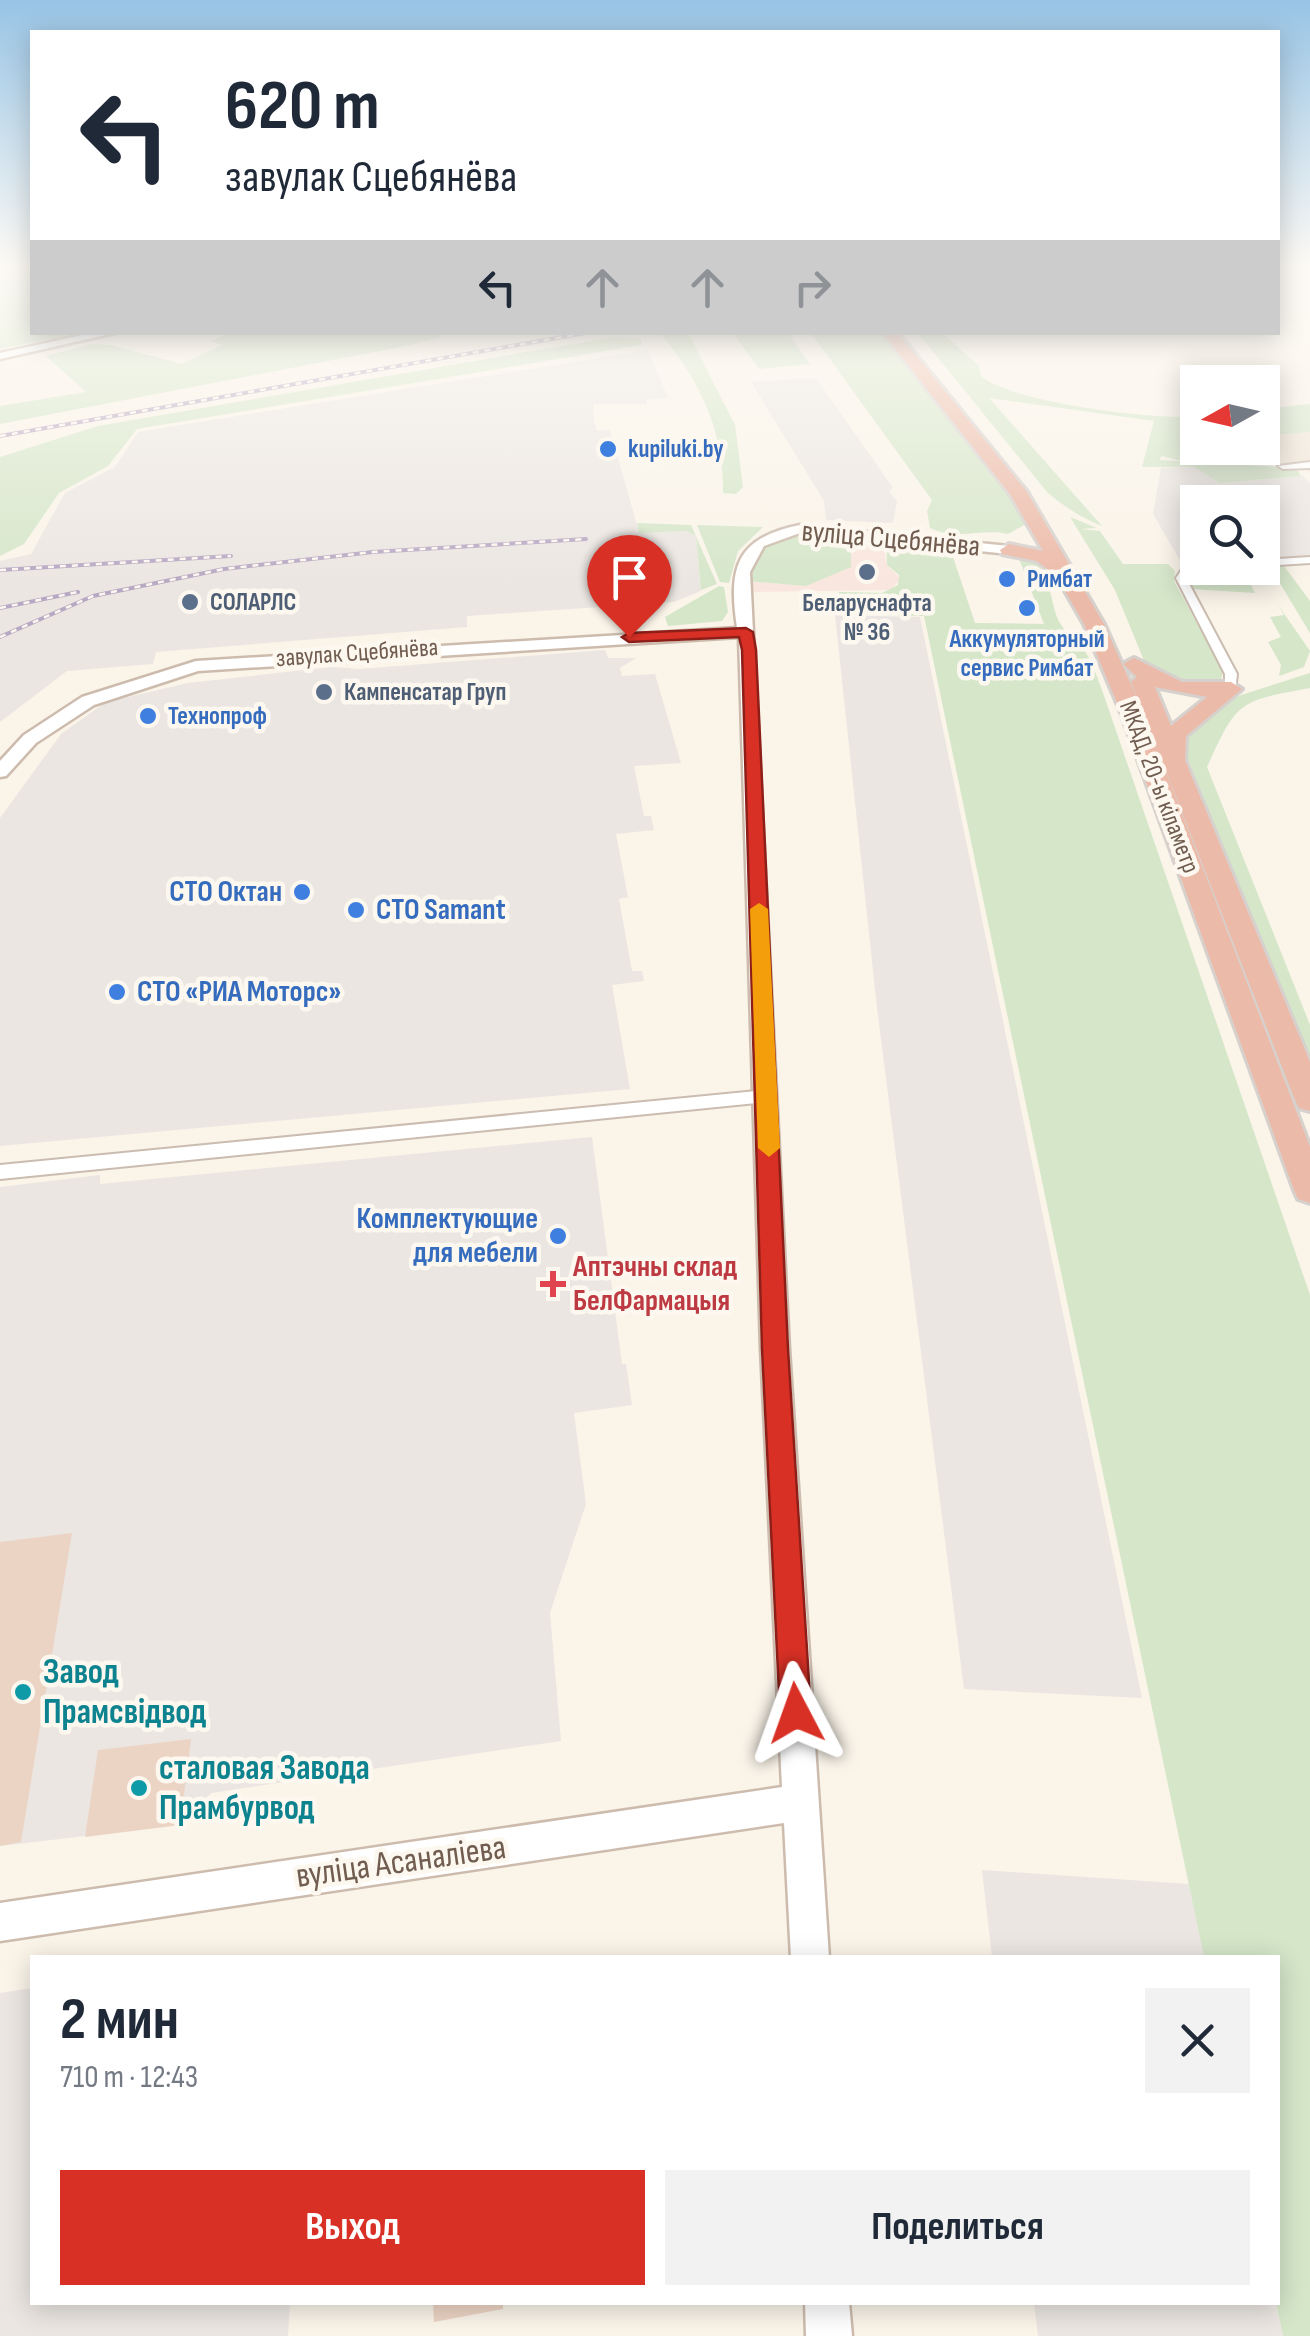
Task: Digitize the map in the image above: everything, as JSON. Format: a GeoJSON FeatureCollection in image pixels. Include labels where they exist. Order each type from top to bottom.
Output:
{"type":"FeatureCollection","features":[{"type":"Feature","properties":{"kind":"highway"},"geometry":{"type":"LineString","coordinates":[[928,373],[964,410]]}},
{"type":"Feature","properties":{"kind":"highway"},"geometry":{"type":"LineString","coordinates":[[937,373],[964,410]]}},
{"type":"Feature","properties":{"kind":"highway","name":"МКАД, 20-ы кіламетр"},"geometry":{"type":"LineString","coordinates":[[964,410],[1046,518],[1131,710],[1310,1190]]}},
{"type":"Feature","properties":{"kind":"highway"},"geometry":{"type":"LineString","coordinates":[[1009,550],[1035,544],[1046,518]]}},
{"type":"Feature","properties":{"kind":"highway"},"geometry":{"type":"LineString","coordinates":[[1009,550],[1043,556],[1071,579]]}},
{"type":"Feature","properties":{"kind":"highway","name":"МКАД, 20-ы кіламетр"},"geometry":{"type":"LineString","coordinates":[[1108,603],[1175,757],[1310,1100]]}},
{"type":"Feature","properties":{"kind":"highway"},"geometry":{"type":"LineString","coordinates":[[1127,646],[1156,682],[1180,690],[1232,689]]}},
{"type":"Feature","properties":{"kind":"highway"},"geometry":{"type":"LineString","coordinates":[[1175,757],[1175,734],[1232,689]]}},
{"type":"Feature","properties":{"kind":"street"},"geometry":{"type":"LineString","coordinates":[[1283,466],[1309,465]]}},
{"type":"Feature","properties":{"kind":"street"},"geometry":{"type":"LineString","coordinates":[[1309,465],[1301,469],[1310,481]]}},
{"type":"Feature","properties":{"kind":"street","name":"вуліца Сцебянёва"},"geometry":{"type":"LineString","coordinates":[[810,1955],[784,1549],[741,574],[751,550],[771,534],[800,529],[845,530],[1009,550]]}},
{"type":"Feature","properties":{"kind":"street"},"geometry":{"type":"LineString","coordinates":[[1280,562],[1310,560]]}},
{"type":"Feature","properties":{"kind":"street"},"geometry":{"type":"LineString","coordinates":[[1186,585],[1232,674],[1232,689]]}},
{"type":"Feature","properties":{"kind":"street","name":"завулак Сцебянёва"},"geometry":{"type":"LineString","coordinates":[[0,772],[30,739],[88,701],[196,666],[746,632]]}},
{"type":"Feature","properties":{"kind":"street"},"geometry":{"type":"LineString","coordinates":[[0,1172],[766,1096]]}},
{"type":"Feature","properties":{"kind":"street","name":"вуліца Асаналіева"},"geometry":{"type":"LineString","coordinates":[[0,1922],[802,1802]]}},
{"type":"Feature","properties":{"kind":"street"},"geometry":{"type":"LineString","coordinates":[[827,2305],[828,2336]]}},
{"type":"Feature","properties":{"kind":"shaded area"},"geometry":{"type":"Polygon","coordinates":[[[505,373],[658,373],[668,398],[646,400],[647,404],[593,404],[594,422],[597,431],[610,430],[639,532],[686,531],[696,536],[701,591],[674,602],[467,616],[467,627],[156,652],[153,664],[67,671],[0,722],[0,561],[31,554],[65,493],[115,467],[138,432],[505,373]]]}},
{"type":"Feature","properties":{"kind":"shaded area"},"geometry":{"type":"Polygon","coordinates":[[[816,378],[893,488],[889,491],[897,501],[893,523],[826,520],[824,501],[751,382],[816,378]]]}},
{"type":"Feature","properties":{"kind":"shaded area"},"geometry":{"type":"Polygon","coordinates":[[[1310,432],[1310,472],[1300,463],[1280,464],[1280,434],[1310,432]]]}},
{"type":"Feature","properties":{"kind":"shaded area"},"geometry":{"type":"Polygon","coordinates":[[[1194,467],[1221,483],[1303,476],[1310,483],[1310,556],[1280,557],[1280,485],[1180,485],[1180,560],[1153,514],[1161,468],[1194,467]]]}},
{"type":"Feature","properties":{"kind":"shaded area"},"geometry":{"type":"Polygon","coordinates":[[[871,540],[891,541],[883,544],[887,565],[901,579],[890,590],[749,592],[747,581],[806,586],[871,540]]]}},
{"type":"Feature","properties":{"kind":"shaded area"},"geometry":{"type":"Polygon","coordinates":[[[835,615],[920,617],[1142,1698],[964,1689],[877,1008],[835,615]]]}},
{"type":"Feature","properties":{"kind":"shaded area"},"geometry":{"type":"Polygon","coordinates":[[[605,650],[608,658],[636,658],[620,668],[622,676],[655,674],[681,763],[634,766],[644,816],[651,816],[654,830],[616,834],[628,897],[619,899],[632,971],[642,971],[644,981],[612,985],[630,1089],[0,1146],[0,818],[61,734],[106,702],[188,683],[331,667],[360,669],[605,650]]]}},
{"type":"Feature","properties":{"kind":"shaded area"},"geometry":{"type":"Polygon","coordinates":[[[592,1137],[622,1364],[626,1364],[632,1405],[574,1413],[586,1504],[550,1613],[561,1741],[211,1793],[180,1825],[0,1846],[0,1187],[100,1175],[100,1184],[592,1137]]]}},
{"type":"Feature","properties":{"kind":"shaded area"},"geometry":{"type":"Polygon","coordinates":[[[982,1870],[1189,1884],[1204,1955],[992,1955],[982,1870]]]}},
{"type":"Feature","properties":{"kind":"shaded area"},"geometry":{"type":"Polygon","coordinates":[[[30,1988],[30,2305],[290,2305],[288,2336],[0,2336],[0,1993],[30,1988]]]}},
{"type":"Feature","properties":{"kind":"shaded area"},"geometry":{"type":"Polygon","coordinates":[[[1034,2305],[1276,2305],[1283,2336],[1038,2336],[1034,2305]]]}},
{"type":"Feature","properties":{"kind":"green space"},"geometry":{"type":"Polygon","coordinates":[[[65,373],[265,373],[0,424],[0,406],[86,392],[65,373]]]}},
{"type":"Feature","properties":{"kind":"green space"},"geometry":{"type":"Polygon","coordinates":[[[405,373],[474,373],[137,429],[108,466],[59,493],[24,544],[0,556],[0,457],[98,426],[405,373]]]}},
{"type":"Feature","properties":{"kind":"green space"},"geometry":{"type":"Polygon","coordinates":[[[689,373],[708,373],[735,425],[743,487],[736,494],[723,493],[714,427],[689,373]]]}},
{"type":"Feature","properties":{"kind":"green space"},"geometry":{"type":"Polygon","coordinates":[[[840,373],[915,373],[988,464],[1028,523],[1008,534],[940,532],[930,528],[927,511],[932,500],[840,373]]]}},
{"type":"Feature","properties":{"kind":"green space"},"geometry":{"type":"Polygon","coordinates":[[[950,373],[980,373],[997,385],[1021,394],[1084,408],[1180,417],[1180,461],[1162,456],[1159,460],[1180,461],[1180,465],[1296,468],[1301,476],[1220,483],[1194,467],[1142,467],[1154,421],[989,398],[1102,526],[1047,492],[950,373]]]}},
{"type":"Feature","properties":{"kind":"green space"},"geometry":{"type":"Polygon","coordinates":[[[1310,404],[1310,432],[1280,435],[1280,407],[1310,404]]]}},
{"type":"Feature","properties":{"kind":"green space"},"geometry":{"type":"Polygon","coordinates":[[[1070,517],[1097,528],[1081,529],[1100,531],[1123,564],[1168,564],[1175,571],[1174,581],[1223,671],[1220,685],[1187,688],[1150,675],[1115,590],[1070,517]]]}},
{"type":"Feature","properties":{"kind":"green space"},"geometry":{"type":"Polygon","coordinates":[[[637,523],[691,525],[696,536],[686,531],[639,533],[637,523]]]}},
{"type":"Feature","properties":{"kind":"green space"},"geometry":{"type":"Polygon","coordinates":[[[697,525],[763,527],[738,551],[729,583],[720,582],[697,525]]]}},
{"type":"Feature","properties":{"kind":"green space"},"geometry":{"type":"Polygon","coordinates":[[[814,533],[871,540],[851,553],[851,567],[806,586],[747,581],[756,559],[770,544],[814,533]]]}},
{"type":"Feature","properties":{"kind":"green space"},"geometry":{"type":"Polygon","coordinates":[[[696,536],[717,584],[701,590],[696,536]]]}},
{"type":"Feature","properties":{"kind":"green space"},"geometry":{"type":"Polygon","coordinates":[[[886,542],[950,548],[975,623],[1044,624],[1018,556],[1038,564],[1044,573],[1060,623],[1083,649],[1102,690],[1310,1295],[1310,2336],[1283,2336],[1276,2305],[1280,2305],[1280,1955],[1204,1955],[924,616],[841,614],[839,592],[882,593],[898,585],[899,575],[887,565],[886,542]]]}},
{"type":"Feature","properties":{"kind":"green space"},"geometry":{"type":"Polygon","coordinates":[[[1280,566],[1284,566],[1310,601],[1310,633],[1280,583],[1280,566]]]}},
{"type":"Feature","properties":{"kind":"green space"},"geometry":{"type":"Polygon","coordinates":[[[1189,585],[1251,585],[1255,593],[1191,589],[1189,585]]]}},
{"type":"Feature","properties":{"kind":"green space"},"geometry":{"type":"Polygon","coordinates":[[[719,586],[724,587],[728,612],[722,621],[668,626],[665,617],[719,586]]]}},
{"type":"Feature","properties":{"kind":"green space"},"geometry":{"type":"Polygon","coordinates":[[[1278,605],[1310,651],[1304,667],[1279,676],[1281,665],[1268,642],[1281,637],[1270,617],[1284,615],[1278,605]]]}},
{"type":"Feature","properties":{"kind":"green space"},"geometry":{"type":"Polygon","coordinates":[[[1310,673],[1310,688],[1254,701],[1234,716],[1207,767],[1310,1025],[1310,1061],[1183,747],[1186,729],[1229,699],[1310,673]]]}},
{"type":"Feature","properties":{"kind":"building","name":"Завод Прамсвідвод"},"geometry":{"type":"Polygon","coordinates":[[[72,1533],[21,1842],[0,1846],[0,1542],[72,1533]]]}},
{"type":"Feature","properties":{"kind":"building","name":"сталовая Завода Прамбурвод"},"geometry":{"type":"Polygon","coordinates":[[[191,1739],[180,1825],[85,1837],[98,1750],[191,1739]]]}},
{"type":"Feature","properties":{"kind":"building"},"geometry":{"type":"Polygon","coordinates":[[[433,2305],[503,2305],[503,2309],[434,2322],[433,2305]]]}},
{"type":"Feature","properties":{"kind":"railway"},"geometry":{"type":"LineString","coordinates":[[0,436],[358,373]]}},
{"type":"Feature","properties":{"kind":"railway"},"geometry":{"type":"LineString","coordinates":[[0,637],[93,596],[224,569],[373,552],[586,539]]}},
{"type":"Feature","properties":{"kind":"railway"},"geometry":{"type":"LineString","coordinates":[[0,570],[231,556]]}},
{"type":"Feature","properties":{"kind":"railway"},"geometry":{"type":"LineString","coordinates":[[0,608],[78,592]]}},
{"type":"Feature","properties":{"kind":"slow traffic"},"geometry":{"type":"LineString","coordinates":[[759,909],[769,1148]]}},
{"type":"Feature","properties":{"kind":"place","name":"kupiluki.by"},"geometry":{"type":"Point","coordinates":[608,449]}},
{"type":"Feature","properties":{"kind":"place","name":"Беларуснафта № 36"},"geometry":{"type":"Point","coordinates":[867,572]}},
{"type":"Feature","properties":{"kind":"place","name":"Римбат"},"geometry":{"type":"Point","coordinates":[1007,579]}},
{"type":"Feature","properties":{"kind":"place","name":"СОЛАРЛС"},"geometry":{"type":"Point","coordinates":[190,602]}},
{"type":"Feature","properties":{"kind":"place","name":"Аккумуляторный сервис Римбат"},"geometry":{"type":"Point","coordinates":[1027,608]}},
{"type":"Feature","properties":{"kind":"place","name":"Кампенсатар Груп"},"geometry":{"type":"Point","coordinates":[324,692]}},
{"type":"Feature","properties":{"kind":"place","name":"Технопроф"},"geometry":{"type":"Point","coordinates":[148,716]}},
{"type":"Feature","properties":{"kind":"place","name":"СТО Октан"},"geometry":{"type":"Point","coordinates":[302,892]}},
{"type":"Feature","properties":{"kind":"place","name":"СТО Samant"},"geometry":{"type":"Point","coordinates":[356,910]}},
{"type":"Feature","properties":{"kind":"place","name":"СТО «РИА Моторс»"},"geometry":{"type":"Point","coordinates":[117,992]}},
{"type":"Feature","properties":{"kind":"place","name":"Комплектующие для мебели"},"geometry":{"type":"Point","coordinates":[558,1236]}},
{"type":"Feature","properties":{"kind":"place","name":"Аптэчны склад БелФармацыя"},"geometry":{"type":"Point","coordinates":[553,1284]}},
{"type":"Feature","properties":{"kind":"place","name":"Завод Прамсвідвод"},"geometry":{"type":"Point","coordinates":[23,1692]}},
{"type":"Feature","properties":{"kind":"place","name":"сталовая Завода Прамбурвод"},"geometry":{"type":"Point","coordinates":[139,1788]}},
{"type":"Feature","properties":{"kind":"route"},"geometry":{"type":"LineString","coordinates":[[629,637],[746,632],[749,650],[775,1349],[796,1713]]}}]}
